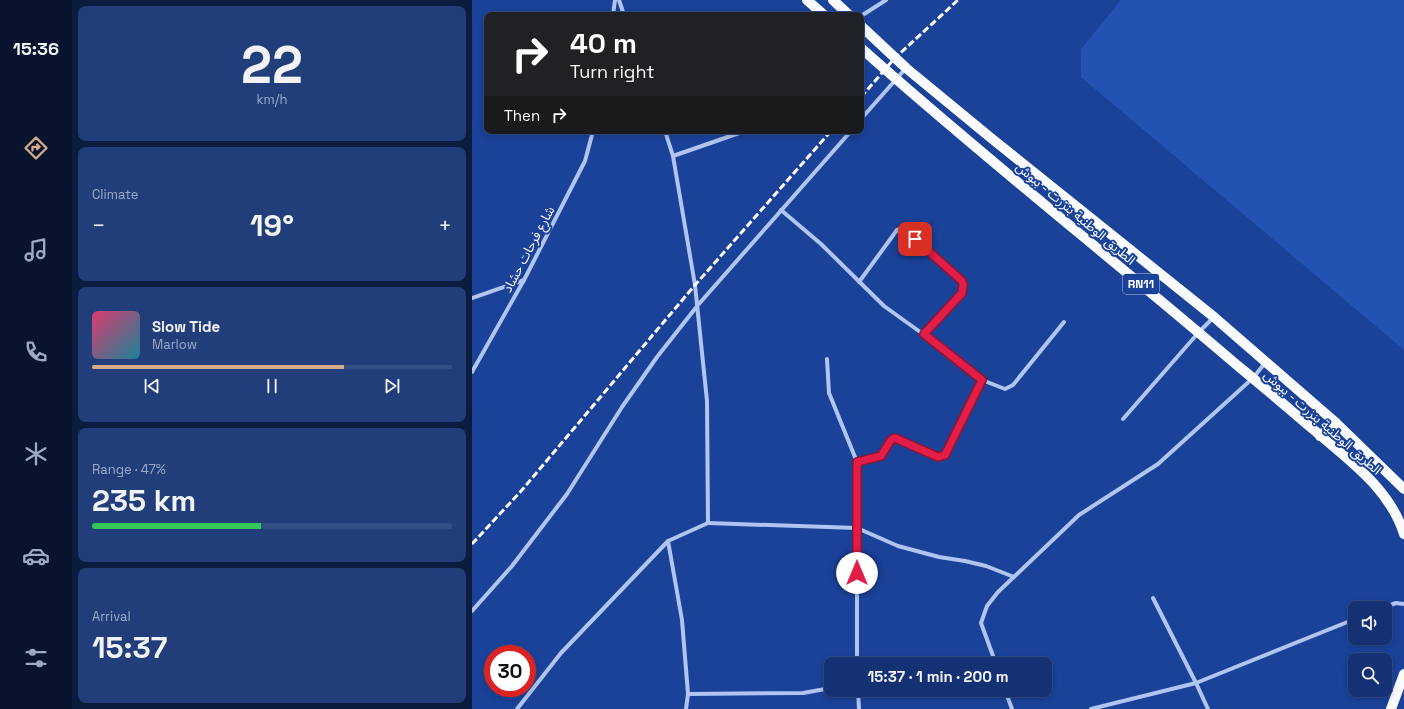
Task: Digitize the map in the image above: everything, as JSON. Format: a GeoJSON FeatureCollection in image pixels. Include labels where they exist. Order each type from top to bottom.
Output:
{"type":"FeatureCollection","features":[{"type":"Feature","properties":{"kind":"main road"},"geometry":{"type":"LineString","coordinates":[[807,0],[821,12]]}},
{"type":"Feature","properties":{"kind":"main road"},"geometry":{"type":"LineString","coordinates":[[833,0],[846,12]]}},
{"type":"Feature","properties":{"kind":"main road","name":"الطريق الوطنية بنزرت - ببوش"},"geometry":{"type":"LineString","coordinates":[[864,29],[906,68],[1214,317],[1265,363],[1335,422],[1404,489]]}},
{"type":"Feature","properties":{"kind":"main road","name":"الطريق الوطنية بنزرت - ببوش"},"geometry":{"type":"LineString","coordinates":[[864,52],[1344,455],[1373,482],[1382,493],[1398,518],[1404,534]]}},
{"type":"Feature","properties":{"kind":"main road"},"geometry":{"type":"LineString","coordinates":[[1004,170],[1013,155]]}},
{"type":"Feature","properties":{"kind":"main road"},"geometry":{"type":"LineString","coordinates":[[1320,436],[1335,422]]}},
{"type":"Feature","properties":{"kind":"main road"},"geometry":{"type":"LineString","coordinates":[[1391,709],[1404,674]]}},
{"type":"Feature","properties":{"kind":"street"},"geometry":{"type":"LineString","coordinates":[[613,12],[615,0]]}},
{"type":"Feature","properties":{"kind":"street"},"geometry":{"type":"LineString","coordinates":[[619,0],[623,12]]}},
{"type":"Feature","properties":{"kind":"street"},"geometry":{"type":"LineString","coordinates":[[864,14],[886,0]]}},
{"type":"Feature","properties":{"kind":"street"},"geometry":{"type":"LineString","coordinates":[[864,116],[906,68]]}},
{"type":"Feature","properties":{"kind":"street","name":"شارع فرحات حشاد"},"geometry":{"type":"LineString","coordinates":[[472,372],[524,280],[585,161],[592,134]]}},
{"type":"Feature","properties":{"kind":"street"},"geometry":{"type":"LineString","coordinates":[[666,134],[673,156],[698,305],[707,401],[708,523]]}},
{"type":"Feature","properties":{"kind":"street"},"geometry":{"type":"LineString","coordinates":[[673,156],[736,134]]}},
{"type":"Feature","properties":{"kind":"street"},"geometry":{"type":"LineString","coordinates":[[472,612],[512,566],[567,494],[622,407],[657,357],[698,305],[847,134]]}},
{"type":"Feature","properties":{"kind":"street"},"geometry":{"type":"LineString","coordinates":[[781,210],[821,244],[884,306],[924,334],[982,380],[1005,389],[1013,386],[1064,322]]}},
{"type":"Feature","properties":{"kind":"street"},"geometry":{"type":"LineString","coordinates":[[859,282],[897,230],[904,228],[962,281],[963,284],[962,293],[924,334]]}},
{"type":"Feature","properties":{"kind":"street"},"geometry":{"type":"LineString","coordinates":[[472,298],[524,280]]}},
{"type":"Feature","properties":{"kind":"street"},"geometry":{"type":"LineString","coordinates":[[1123,419],[1199,332],[1214,317]]}},
{"type":"Feature","properties":{"kind":"street"},"geometry":{"type":"LineString","coordinates":[[827,359],[829,393],[857,462],[857,657]]}},
{"type":"Feature","properties":{"kind":"street"},"geometry":{"type":"LineString","coordinates":[[993,657],[981,623],[987,606],[998,592],[1079,515],[1158,464],[1253,378],[1265,363]]}},
{"type":"Feature","properties":{"kind":"street"},"geometry":{"type":"LineString","coordinates":[[857,462],[881,456],[891,440],[895,438],[938,457],[945,455],[982,380]]}},
{"type":"Feature","properties":{"kind":"street"},"geometry":{"type":"LineString","coordinates":[[517,709],[561,653],[668,542],[708,523],[857,528],[898,546],[939,557],[986,566],[1014,577]]}},
{"type":"Feature","properties":{"kind":"street"},"geometry":{"type":"LineString","coordinates":[[668,542],[682,620],[688,694],[686,709]]}},
{"type":"Feature","properties":{"kind":"street"},"geometry":{"type":"LineString","coordinates":[[1153,598],[1208,709]]}},
{"type":"Feature","properties":{"kind":"street"},"geometry":{"type":"LineString","coordinates":[[1392,604],[1396,602],[1404,604]]}},
{"type":"Feature","properties":{"kind":"street"},"geometry":{"type":"LineString","coordinates":[[1091,709],[1196,683],[1348,622]]}},
{"type":"Feature","properties":{"kind":"street"},"geometry":{"type":"LineString","coordinates":[[688,694],[803,693],[824,689]]}},
{"type":"Feature","properties":{"kind":"street"},"geometry":{"type":"LineString","coordinates":[[858,697],[859,709]]}},
{"type":"Feature","properties":{"kind":"street"},"geometry":{"type":"LineString","coordinates":[[1008,697],[1012,709]]}},
{"type":"Feature","properties":{"kind":"shaded area"},"geometry":{"type":"Polygon","coordinates":[[[1121,0],[1404,0],[1404,350],[1081,77],[1081,49],[1121,0]]]}},
{"type":"Feature","properties":{"kind":"railway"},"geometry":{"type":"LineString","coordinates":[[864,94],[895,58],[958,0]]}},
{"type":"Feature","properties":{"kind":"railway"},"geometry":{"type":"LineString","coordinates":[[472,544],[522,490],[695,285],[828,134]]}},
{"type":"Feature","properties":{"kind":"route"},"geometry":{"type":"LineString","coordinates":[[857,573],[857,462],[881,456],[893,438],[938,457],[945,455],[982,380],[924,334],[962,293],[963,284],[962,281],[915,239]]}}]}
